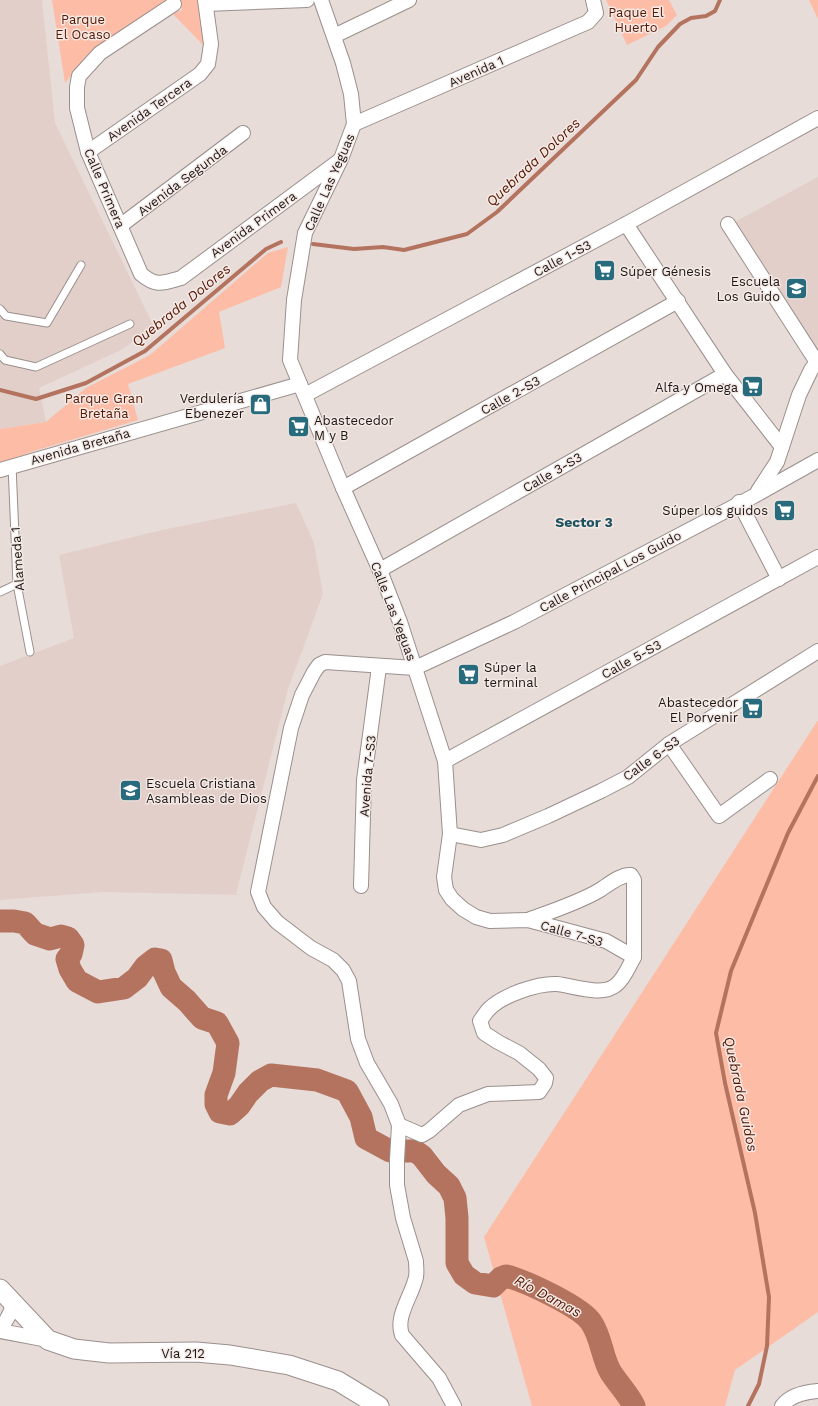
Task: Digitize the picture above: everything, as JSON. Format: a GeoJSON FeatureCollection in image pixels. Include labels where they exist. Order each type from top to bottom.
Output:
{"type":"FeatureCollection","features":[{"type":"Feature","properties":{"kind":"main road","name":"Vía 212"},"geometry":{"type":"LineString","coordinates":[[0,1289],[48,1340],[74,1349],[109,1353],[196,1352],[230,1355],[289,1366],[338,1381],[379,1406]]}},
{"type":"Feature","properties":{"kind":"street"},"geometry":{"type":"LineString","coordinates":[[206,2],[307,0]]}},
{"type":"Feature","properties":{"kind":"street","name":"Calle Las Yeguas"},"geometry":{"type":"LineString","coordinates":[[321,0],[343,63],[351,94],[354,124],[341,159],[305,233],[294,300],[290,360],[343,488],[380,570],[400,622],[415,668],[379,667],[325,662],[319,665],[314,672],[302,695],[291,728],[258,892],[264,907],[277,922],[310,948],[333,960],[343,970],[349,981],[358,1039],[367,1063],[391,1104],[399,1125],[397,1185],[403,1218],[416,1261],[416,1276],[399,1328],[402,1335],[439,1378],[454,1406]]}},
{"type":"Feature","properties":{"kind":"street"},"geometry":{"type":"LineString","coordinates":[[334,36],[409,0]]}},
{"type":"Feature","properties":{"kind":"street","name":"Avenida Tercera"},"geometry":{"type":"LineString","coordinates":[[88,152],[200,74],[208,64],[211,44],[206,2]]}},
{"type":"Feature","properties":{"kind":"street","name":"Calle Primera"},"geometry":{"type":"LineString","coordinates":[[162,284],[150,281],[141,274],[88,152],[77,108],[77,87],[79,76],[100,53],[174,4]]}},
{"type":"Feature","properties":{"kind":"street","name":"Avenida 1"},"geometry":{"type":"LineString","coordinates":[[354,124],[588,22],[595,7]]}},
{"type":"Feature","properties":{"kind":"street","name":"Calle 1-S3"},"geometry":{"type":"LineString","coordinates":[[302,390],[626,224],[818,118]]}},
{"type":"Feature","properties":{"kind":"street","name":"Avenida Segunda"},"geometry":{"type":"LineString","coordinates":[[120,226],[243,133]]}},
{"type":"Feature","properties":{"kind":"street","name":"Avenida Primera"},"geometry":{"type":"LineString","coordinates":[[162,284],[181,278],[341,159]]}},
{"type":"Feature","properties":{"kind":"street"},"geometry":{"type":"LineString","coordinates":[[626,224],[726,374],[782,447]]}},
{"type":"Feature","properties":{"kind":"street"},"geometry":{"type":"LineString","coordinates":[[728,224],[817,360],[798,395],[777,462],[754,496]]}},
{"type":"Feature","properties":{"kind":"street","name":"Calle 2-S3"},"geometry":{"type":"LineString","coordinates":[[343,488],[678,301]]}},
{"type":"Feature","properties":{"kind":"street","name":"Calle 3-S3"},"geometry":{"type":"LineString","coordinates":[[380,570],[726,374]]}},
{"type":"Feature","properties":{"kind":"street","name":"Avenida Bretaña"},"geometry":{"type":"LineString","coordinates":[[6,467],[302,390]]}},
{"type":"Feature","properties":{"kind":"street","name":"Calle Principal Los Guido"},"geometry":{"type":"LineString","coordinates":[[415,668],[514,622],[739,502],[754,496],[818,460]]}},
{"type":"Feature","properties":{"kind":"street"},"geometry":{"type":"LineString","coordinates":[[739,502],[779,579]]}},
{"type":"Feature","properties":{"kind":"street","name":"Calle 5-S3"},"geometry":{"type":"LineString","coordinates":[[445,761],[818,557]]}},
{"type":"Feature","properties":{"kind":"street","name":"Calle 6-S3"},"geometry":{"type":"LineString","coordinates":[[450,834],[481,840],[503,835],[548,816],[628,777],[669,744],[818,651]]}},
{"type":"Feature","properties":{"kind":"street","name":"Avenida 7-S3"},"geometry":{"type":"LineString","coordinates":[[361,886],[364,780],[379,667]]}},
{"type":"Feature","properties":{"kind":"street","name":"Calle 7-S3"},"geometry":{"type":"LineString","coordinates":[[415,668],[445,761],[450,834],[444,877],[446,890],[452,899],[463,909],[476,917],[490,921],[528,920],[606,941],[634,957]]}},
{"type":"Feature","properties":{"kind":"street"},"geometry":{"type":"LineString","coordinates":[[669,744],[719,816],[770,779]]}},
{"type":"Feature","properties":{"kind":"street"},"geometry":{"type":"LineString","coordinates":[[399,1125],[422,1134],[429,1131],[459,1105],[488,1094],[539,1092],[544,1087],[546,1078],[540,1068],[519,1053],[484,1033],[480,1021],[489,1009],[508,997],[537,986],[556,984],[591,990],[608,990],[617,985],[634,957],[634,880],[631,875],[627,875],[569,906],[528,920]]}},
{"type":"Feature","properties":{"kind":"street"},"geometry":{"type":"LineString","coordinates":[[0,1328],[6,1323],[11,1313],[13,1303]]}},
{"type":"Feature","properties":{"kind":"street"},"geometry":{"type":"LineString","coordinates":[[0,1331],[48,1340]]}},
{"type":"Feature","properties":{"kind":"street"},"geometry":{"type":"LineString","coordinates":[[782,1406],[785,1402],[802,1393],[818,1391]]}},
{"type":"Feature","properties":{"kind":"lane"},"geometry":{"type":"LineString","coordinates":[[0,309],[6,316],[47,323],[81,265]]}},
{"type":"Feature","properties":{"kind":"lane"},"geometry":{"type":"LineString","coordinates":[[0,354],[5,360],[36,367],[130,324]]}},
{"type":"Feature","properties":{"kind":"lane","name":"Alameda 1"},"geometry":{"type":"LineString","coordinates":[[6,467],[17,584],[30,652]]}},
{"type":"Feature","properties":{"kind":"lane"},"geometry":{"type":"LineString","coordinates":[[0,592],[17,584]]}},
{"type":"Feature","properties":{"kind":"shaded area"},"geometry":{"type":"Polygon","coordinates":[[[0,0],[42,0],[55,123],[154,327],[121,350],[39,388],[46,422],[0,429],[0,0]]]}},
{"type":"Feature","properties":{"kind":"shaded area","name":"Escuela Los Guido"},"geometry":{"type":"Polygon","coordinates":[[[818,177],[818,352],[733,223],[818,177]]]}},
{"type":"Feature","properties":{"kind":"shaded area","name":"Escuela Cristiana Asambleas de Dios"},"geometry":{"type":"Polygon","coordinates":[[[296,503],[314,543],[323,594],[288,689],[236,894],[245,895],[102,892],[0,900],[0,666],[74,638],[59,555],[162,530],[296,503]]]}},
{"type":"Feature","properties":{"kind":"green space","name":"Parque El Ocaso"},"geometry":{"type":"Polygon","coordinates":[[[52,0],[175,0],[86,56],[65,83],[52,0]]]}},
{"type":"Feature","properties":{"kind":"green space"},"geometry":{"type":"Polygon","coordinates":[[[178,0],[200,0],[203,45],[173,14],[182,10],[178,0]]]}},
{"type":"Feature","properties":{"kind":"green space","name":"Paque El Huerto"},"geometry":{"type":"Polygon","coordinates":[[[606,0],[669,0],[677,15],[666,26],[627,45],[606,0]]]}},
{"type":"Feature","properties":{"kind":"green space"},"geometry":{"type":"Polygon","coordinates":[[[809,0],[818,0],[818,19],[809,0]]]}},
{"type":"Feature","properties":{"kind":"green space","name":"Parque Gran Bretaña"},"geometry":{"type":"Polygon","coordinates":[[[288,247],[281,287],[219,312],[225,348],[128,384],[138,420],[34,451],[0,463],[0,429],[46,422],[86,388],[150,355],[268,253],[288,247]]]}},
{"type":"Feature","properties":{"kind":"green space"},"geometry":{"type":"Polygon","coordinates":[[[818,720],[818,1312],[735,1370],[725,1406],[532,1406],[484,1237],[818,720]]]}},
{"type":"Feature","properties":{"kind":"waterway","name":"Quebrada Dolores"},"geometry":{"type":"LineString","coordinates":[[313,244],[354,249],[383,247],[404,250],[467,234],[497,212],[636,80],[658,47],[680,24],[691,18],[706,16],[715,11],[720,0]]}},
{"type":"Feature","properties":{"kind":"waterway","name":"Quebrada Dolores"},"geometry":{"type":"LineString","coordinates":[[0,390],[36,399],[86,383],[145,351],[266,249],[281,242]]}},
{"type":"Feature","properties":{"kind":"waterway","name":"Quebrada Guidos"},"geometry":{"type":"LineString","coordinates":[[748,1406],[759,1384],[767,1346],[769,1297],[755,1213],[725,1083],[716,1033],[731,971],[788,833],[818,776]]}},
{"type":"Feature","properties":{"kind":"waterway","name":"Río Damas"},"geometry":{"type":"LineString","coordinates":[[0,921],[25,923],[35,934],[50,939],[61,936],[68,938],[73,945],[71,954],[67,959],[70,969],[77,981],[98,992],[124,988],[137,978],[146,966],[155,959],[161,960],[164,972],[171,987],[187,1001],[202,1018],[217,1023],[228,1043],[224,1073],[216,1095],[216,1104],[220,1112],[230,1114],[239,1106],[248,1093],[260,1081],[271,1075],[317,1080],[347,1091],[361,1117],[366,1138],[390,1151],[415,1151],[422,1156],[436,1174],[449,1186],[455,1198],[457,1218],[457,1263],[464,1275],[475,1283],[493,1286],[501,1278],[506,1276],[552,1295],[576,1309],[591,1322],[610,1371],[634,1406]]}},
{"type":"Feature","properties":{"kind":"place","name":"Súper Génesis"},"geometry":{"type":"Point","coordinates":[605,271]}},
{"type":"Feature","properties":{"kind":"place","name":"Escuela Los Guido"},"geometry":{"type":"Point","coordinates":[796,288]}},
{"type":"Feature","properties":{"kind":"place","name":"Alfa y Omega"},"geometry":{"type":"Point","coordinates":[753,387]}},
{"type":"Feature","properties":{"kind":"place","name":"Verdulería Ebenezer"},"geometry":{"type":"Point","coordinates":[260,405]}},
{"type":"Feature","properties":{"kind":"place","name":"Abastecedor M y B"},"geometry":{"type":"Point","coordinates":[299,427]}},
{"type":"Feature","properties":{"kind":"place","name":"Súper los guidos"},"geometry":{"type":"Point","coordinates":[784,510]}},
{"type":"Feature","properties":{"kind":"place","name":"Súper la terminal"},"geometry":{"type":"Point","coordinates":[468,674]}},
{"type":"Feature","properties":{"kind":"place","name":"Abastecedor El Porvenir"},"geometry":{"type":"Point","coordinates":[753,709]}},
{"type":"Feature","properties":{"kind":"place","name":"Escuela Cristiana Asambleas de Dios"},"geometry":{"type":"Point","coordinates":[131,790]}},
{"type":"Feature","properties":{"kind":"district","name":"Sector 3"},"geometry":{"type":"Point","coordinates":[584,522]}}]}
